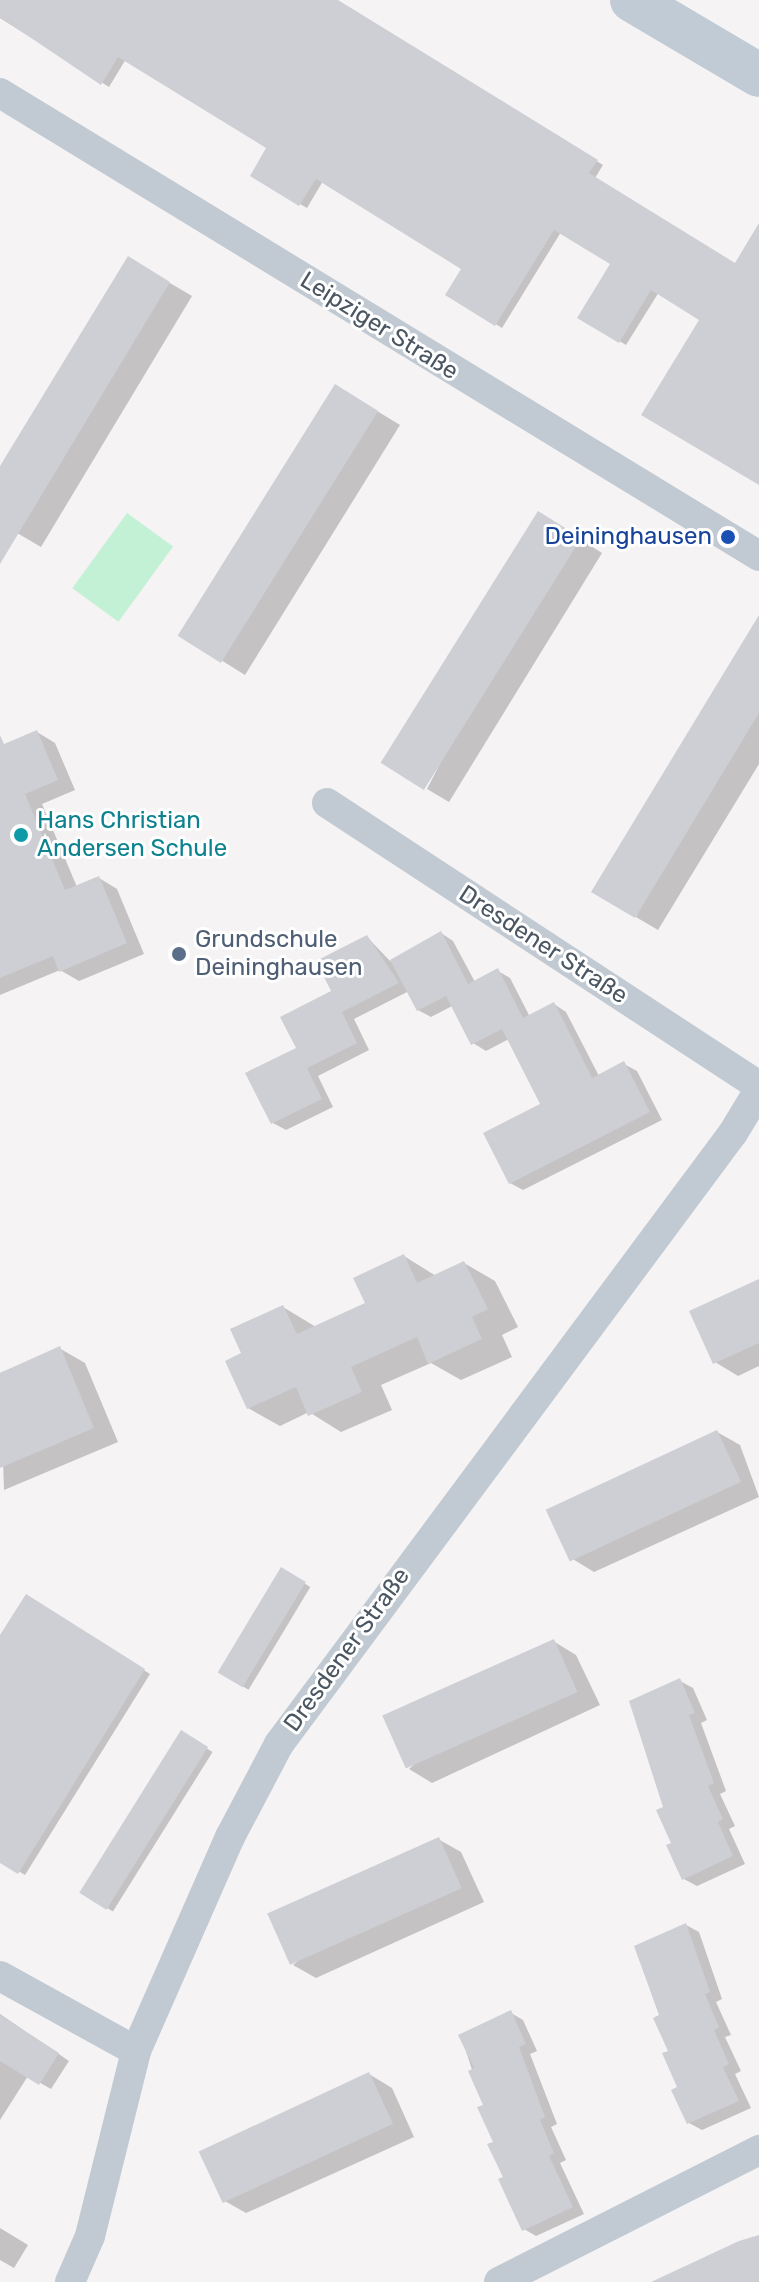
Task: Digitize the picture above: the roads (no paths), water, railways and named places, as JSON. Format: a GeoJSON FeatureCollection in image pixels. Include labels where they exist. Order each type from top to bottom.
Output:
{"type":"FeatureCollection","features":[{"type":"Feature","properties":{"kind":"main road"},"geometry":{"type":"LineString","coordinates":[[632,0],[759,75]]}},
{"type":"Feature","properties":{"kind":"street","name":"Leipziger Straße"},"geometry":{"type":"LineString","coordinates":[[0,93],[759,556]]}},
{"type":"Feature","properties":{"kind":"street","name":"Dresdener Straße"},"geometry":{"type":"LineString","coordinates":[[70,2282],[90,2236],[136,2051],[230,1837],[279,1744],[733,1133],[759,1088],[327,803]]}},
{"type":"Feature","properties":{"kind":"street"},"geometry":{"type":"LineString","coordinates":[[0,1976],[136,2051]]}},
{"type":"Feature","properties":{"kind":"street"},"geometry":{"type":"LineString","coordinates":[[499,2282],[759,2150]]}},
{"type":"Feature","properties":{"kind":"place","name":"Deininghausen"},"geometry":{"type":"Point","coordinates":[728,537]}},
{"type":"Feature","properties":{"kind":"place","name":"Hans Christian Andersen Schule"},"geometry":{"type":"Point","coordinates":[21,835]}},
{"type":"Feature","properties":{"kind":"place","name":"Grundschule Deininghausen"},"geometry":{"type":"Point","coordinates":[179,954]}}]}
